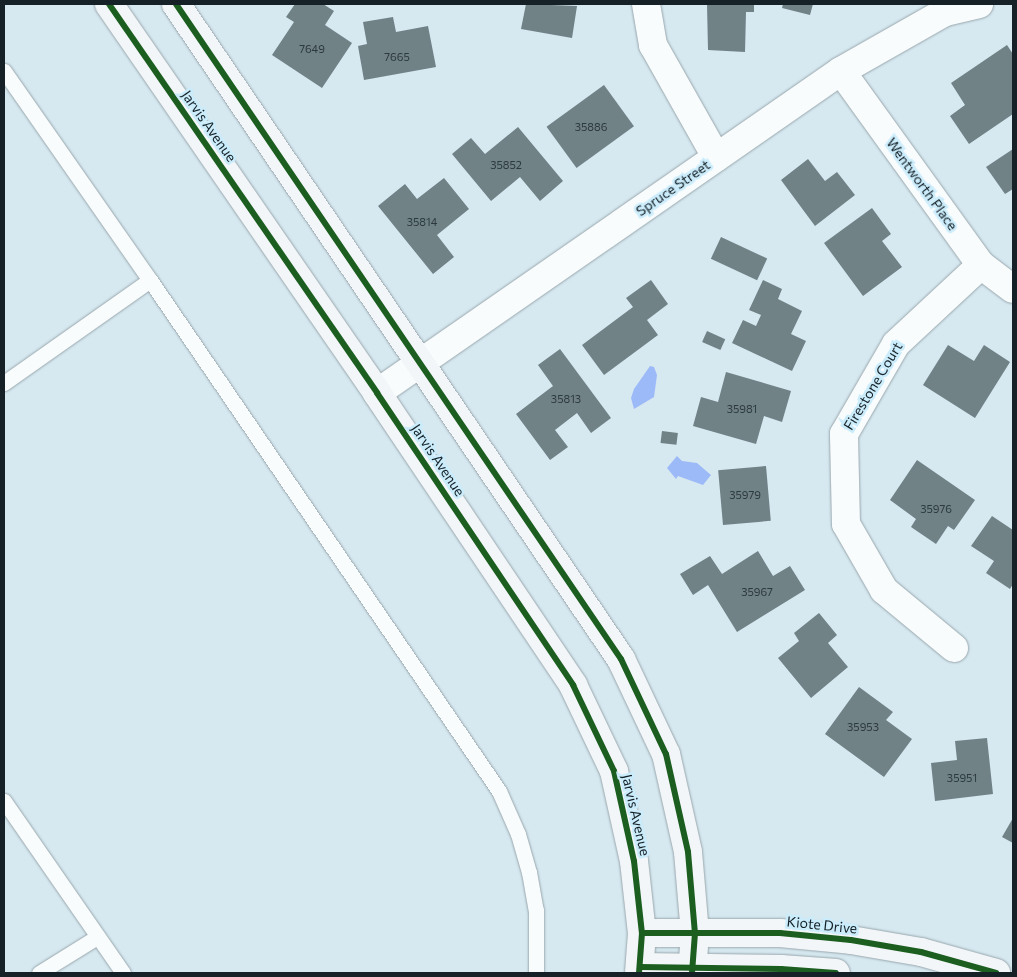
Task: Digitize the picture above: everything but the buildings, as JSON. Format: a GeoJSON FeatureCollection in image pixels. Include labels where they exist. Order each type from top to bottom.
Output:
{"type":"FeatureCollection","features":[{"type":"Feature","properties":{"kind":"main road","name":"Jarvis Avenue"},"geometry":{"type":"LineString","coordinates":[[109,4],[378,393],[573,685],[614,771],[634,861],[642,933],[640,970]]}},
{"type":"Feature","properties":{"kind":"main road"},"geometry":{"type":"LineString","coordinates":[[176,4],[567,576],[625,667],[666,754],[688,852],[695,933],[692,971]]}},
{"type":"Feature","properties":{"kind":"main road","name":"Kiote Drive"},"geometry":{"type":"LineString","coordinates":[[642,933],[780,934],[851,940],[921,952],[996,973]]}},
{"type":"Feature","properties":{"kind":"main road"},"geometry":{"type":"LineString","coordinates":[[640,970],[692,971],[781,968],[836,973]]}},
{"type":"Feature","properties":{"kind":"street"},"geometry":{"type":"LineString","coordinates":[[646,4],[653,45],[716,157]]}},
{"type":"Feature","properties":{"kind":"street","name":"Spruce Street"},"geometry":{"type":"LineString","coordinates":[[378,393],[841,71],[945,12],[979,4]]}},
{"type":"Feature","properties":{"kind":"street","name":"Wentworth Place"},"geometry":{"type":"LineString","coordinates":[[841,71],[981,265],[1013,289]]}},
{"type":"Feature","properties":{"kind":"street","name":"Firestone Court"},"geometry":{"type":"LineString","coordinates":[[954,648],[884,590],[846,524],[844,434],[896,344],[981,265]]}},
{"type":"Feature","properties":{"kind":"lane"},"geometry":{"type":"LineString","coordinates":[[4,71],[150,280],[499,791],[518,834],[529,872],[536,910],[536,973]]}},
{"type":"Feature","properties":{"kind":"lane"},"geometry":{"type":"LineString","coordinates":[[4,383],[150,280]]}},
{"type":"Feature","properties":{"kind":"lane"},"geometry":{"type":"LineString","coordinates":[[4,801],[123,973]]}},
{"type":"Feature","properties":{"kind":"lane"},"geometry":{"type":"LineString","coordinates":[[39,973],[98,937]]}},
{"type":"Feature","properties":{"kind":"water"},"geometry":{"type":"Polygon","coordinates":[[[650,366],[654,367],[657,375],[654,397],[634,409],[631,398],[634,389],[650,366]]]}},
{"type":"Feature","properties":{"kind":"water"},"geometry":{"type":"Polygon","coordinates":[[[677,456],[682,461],[697,463],[711,475],[703,485],[678,476],[676,479],[667,468],[677,456]]]}},
{"type":"Feature","properties":{"kind":"cycle path"},"geometry":{"type":"LineString","coordinates":[[109,4],[377,393],[573,685],[614,771],[634,861],[642,933],[639,973]]}},
{"type":"Feature","properties":{"kind":"cycle path"},"geometry":{"type":"LineString","coordinates":[[176,4],[621,659],[666,754],[688,852],[695,933],[692,973]]}},
{"type":"Feature","properties":{"kind":"cycle path"},"geometry":{"type":"LineString","coordinates":[[642,933],[780,933],[851,940],[921,952],[996,973]]}},
{"type":"Feature","properties":{"kind":"cycle path"},"geometry":{"type":"LineString","coordinates":[[640,967],[781,969],[836,973]]}}]}
